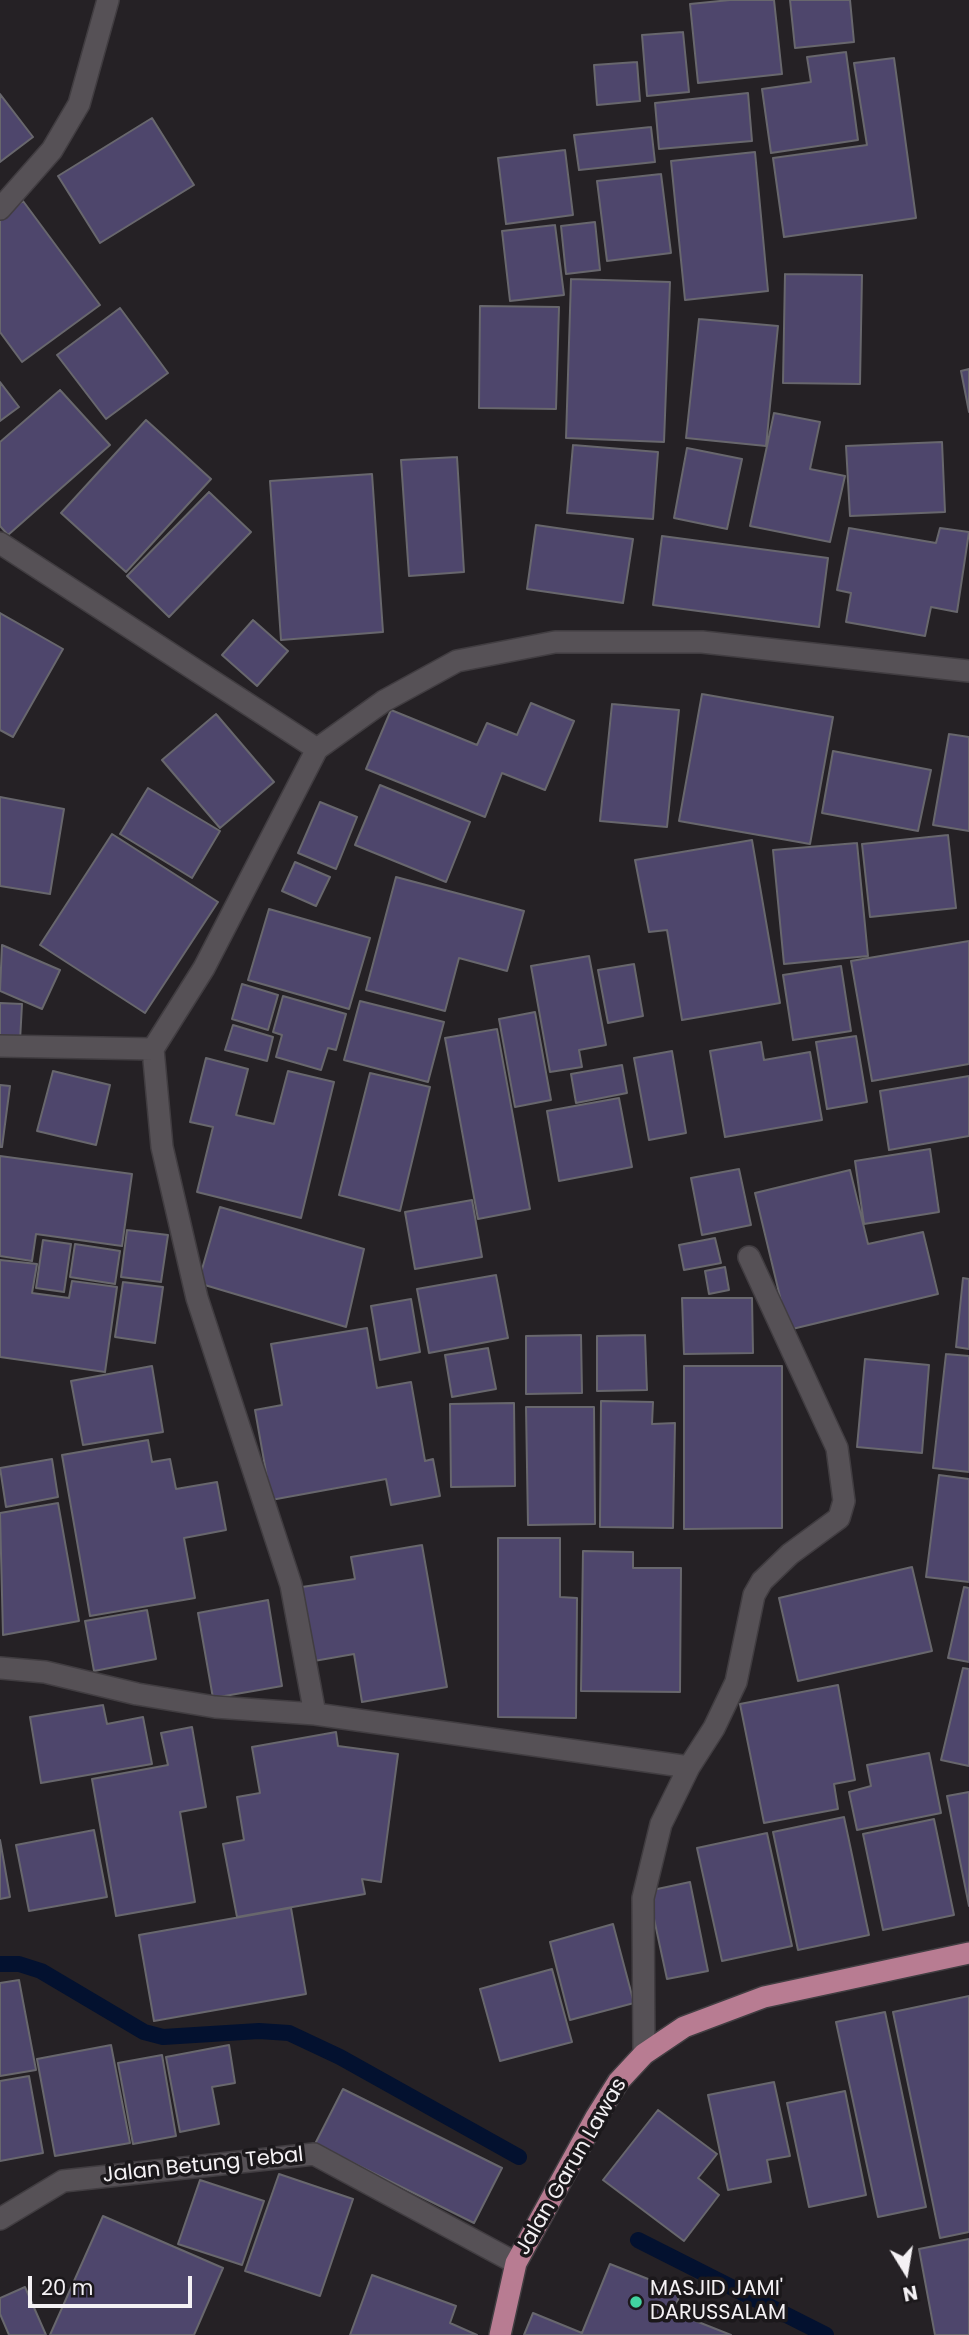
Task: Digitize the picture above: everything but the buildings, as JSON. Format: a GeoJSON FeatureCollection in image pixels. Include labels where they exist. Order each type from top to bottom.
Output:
{"type":"FeatureCollection","features":[{"type":"Feature","properties":{"kind":"main road","name":"Jalan Garun Lawas"},"geometry":{"type":"LineString","coordinates":[[500,2335],[516,2263],[596,2117],[618,2082],[643,2054],[684,2026],[764,1997],[969,1953]]}},
{"type":"Feature","properties":{"kind":"street"},"geometry":{"type":"LineString","coordinates":[[0,209],[52,150],[79,104],[108,0]]}},
{"type":"Feature","properties":{"kind":"street"},"geometry":{"type":"LineString","coordinates":[[0,543],[317,749]]}},
{"type":"Feature","properties":{"kind":"street"},"geometry":{"type":"LineString","coordinates":[[315,1714],[291,1586],[197,1298],[162,1147],[153,1049],[204,968],[317,749],[384,701],[457,662],[555,642],[702,642],[969,671]]}},
{"type":"Feature","properties":{"kind":"street"},"geometry":{"type":"LineString","coordinates":[[0,1046],[153,1049]]}},
{"type":"Feature","properties":{"kind":"street"},"geometry":{"type":"LineString","coordinates":[[643,2054],[643,1898],[661,1824],[736,1682],[754,1595],[762,1581],[790,1554],[839,1518],[844,1501],[837,1448],[749,1257]]}},
{"type":"Feature","properties":{"kind":"street"},"geometry":{"type":"LineString","coordinates":[[0,1668],[44,1671],[137,1695],[215,1707],[315,1714],[689,1767]]}},
{"type":"Feature","properties":{"kind":"street","name":"Jalan Betung Tebal"},"geometry":{"type":"LineString","coordinates":[[0,2219],[63,2181],[314,2154],[516,2263]]}},
{"type":"Feature","properties":{"kind":"waterway"},"geometry":{"type":"LineString","coordinates":[[0,1964],[19,1964],[41,1971],[144,2032],[163,2037],[259,2031],[289,2033],[340,2057],[519,2157]]}},
{"type":"Feature","properties":{"kind":"waterway"},"geometry":{"type":"LineString","coordinates":[[638,2240],[826,2335]]}},
{"type":"Feature","properties":{"kind":"place","name":"MASJID JAMI' DARUSSALAM"},"geometry":{"type":"Point","coordinates":[636,2302]}}]}
